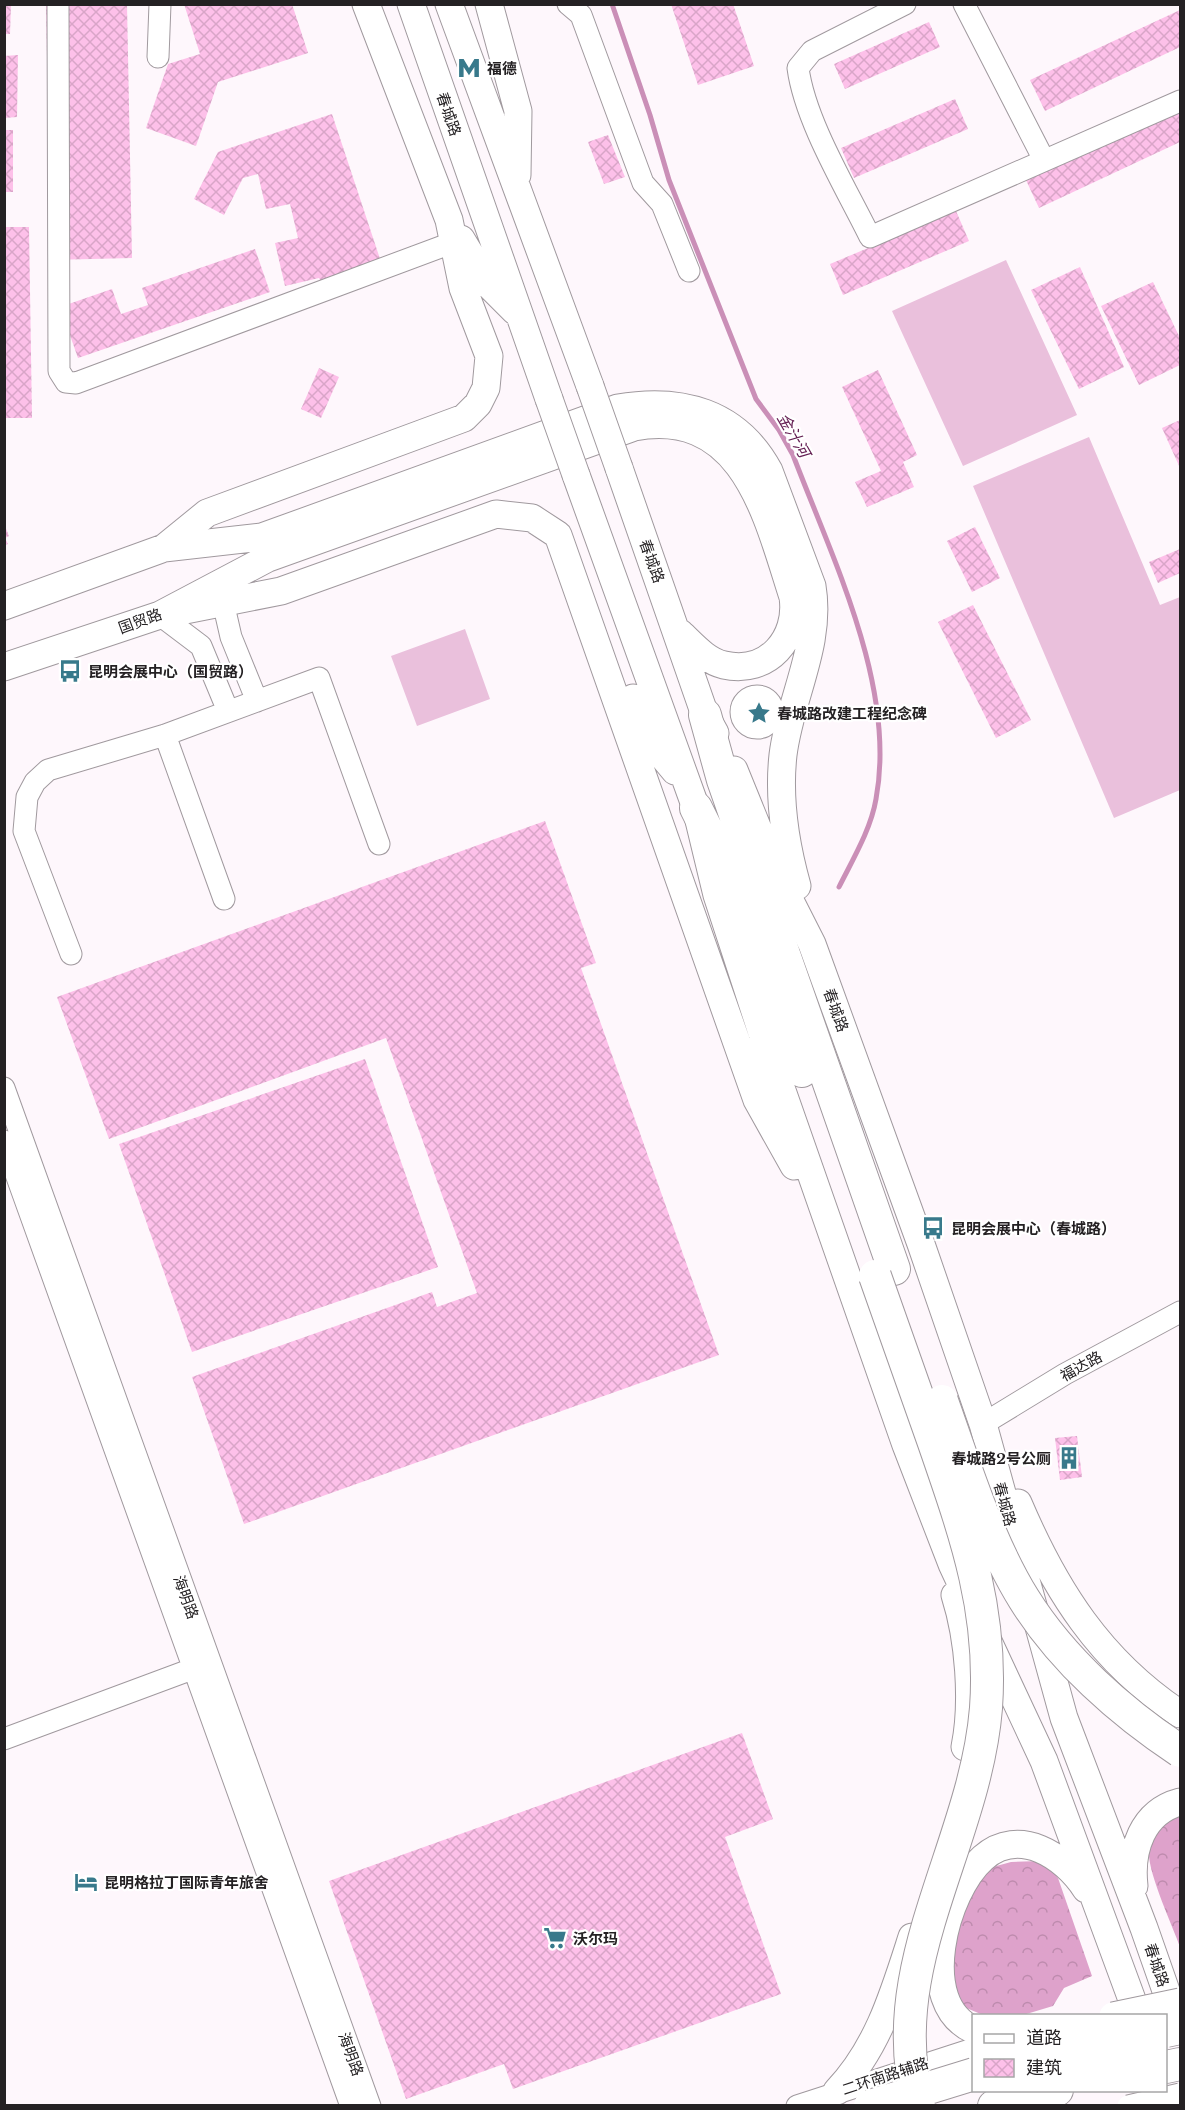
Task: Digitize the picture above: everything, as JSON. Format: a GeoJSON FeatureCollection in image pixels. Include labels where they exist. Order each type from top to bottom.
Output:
{"type":"FeatureCollection","features":[{"type":"Feature","properties":{"kind":"highway"},"geometry":{"type":"LineString","coordinates":[[705,715],[723,780],[885,1272],[968,1540],[980,1599],[986,1645],[986,1711],[976,1775],[963,1822],[925,1935],[913,1985],[909,2056],[919,2106]]}},
{"type":"Feature","properties":{"kind":"highway"},"geometry":{"type":"LineString","coordinates":[[692,798],[739,894],[885,1272],[1002,1557],[1024,1599],[1054,1639],[1090,1678],[1132,1715],[1180,1751]]}},
{"type":"Feature","properties":{"kind":"highway"},"geometry":{"type":"LineString","coordinates":[[870,2106],[972,2075]]}},
{"type":"Feature","properties":{"kind":"highway"},"geometry":{"type":"LineString","coordinates":[[994,2106],[1053,2092]]}},
{"type":"Feature","properties":{"kind":"main road"},"geometry":{"type":"LineString","coordinates":[[164,548],[207,513],[464,418],[478,404],[486,388],[489,356],[463,288],[452,231],[366,4]]}},
{"type":"Feature","properties":{"kind":"main road"},"geometry":{"type":"LineString","coordinates":[[385,4],[405,107]]}},
{"type":"Feature","properties":{"kind":"main road","name":"春城路"},"geometry":{"type":"LineString","coordinates":[[411,4],[518,313],[692,798],[717,895],[826,1223],[952,1564],[1044,1761],[1110,1934],[1137,2014]]}},
{"type":"Feature","properties":{"kind":"main road","name":"春城路"},"geometry":{"type":"LineString","coordinates":[[449,4],[517,195],[590,386],[705,715],[730,759],[776,871],[812,944],[982,1424],[1064,1718],[1144,1928],[1180,2031]]}},
{"type":"Feature","properties":{"kind":"main road"},"geometry":{"type":"LineString","coordinates":[[489,4],[518,111],[517,195]]}},
{"type":"Feature","properties":{"kind":"main road"},"geometry":{"type":"LineString","coordinates":[[452,231],[488,284],[518,313]]}},
{"type":"Feature","properties":{"kind":"main road"},"geometry":{"type":"LineString","coordinates":[[4,606],[164,548],[262,537],[618,408],[658,403],[696,409],[732,428],[759,454],[769,471],[806,566],[815,603],[813,637],[783,754],[781,807],[788,851],[812,944]]}},
{"type":"Feature","properties":{"kind":"main road","name":"国贸路"},"geometry":{"type":"LineString","coordinates":[[4,667],[160,615],[267,558],[634,427],[655,423],[674,425],[709,436],[739,465],[762,507],[793,597],[795,611],[790,633],[777,652],[757,664],[746,666],[723,665],[713,661],[677,630]]}},
{"type":"Feature","properties":{"kind":"main road"},"geometry":{"type":"LineString","coordinates":[[160,615],[281,591],[496,514],[532,518],[558,535],[757,1100],[826,1223]]}},
{"type":"Feature","properties":{"kind":"main road"},"geometry":{"type":"LineString","coordinates":[[577,591],[612,646],[650,741],[692,798]]}},
{"type":"Feature","properties":{"kind":"main road"},"geometry":{"type":"LineString","coordinates":[[982,1424],[1042,1555],[1082,1623],[1116,1663],[1180,1714]]}},
{"type":"Feature","properties":{"kind":"main road"},"geometry":{"type":"LineString","coordinates":[[837,2091],[864,2059],[892,2000],[953,1810],[967,1737],[970,1706],[966,1658],[957,1601],[910,1454]]}},
{"type":"Feature","properties":{"kind":"main road"},"geometry":{"type":"LineString","coordinates":[[1144,1928],[1136,1899],[1133,1874],[1134,1852],[1140,1835],[1149,1821],[1160,1811],[1180,1802]]}},
{"type":"Feature","properties":{"kind":"main road"},"geometry":{"type":"LineString","coordinates":[[972,2029],[957,2019],[949,2010],[941,1988],[940,1966],[947,1925],[958,1896],[975,1867],[993,1851],[1019,1844],[1034,1846],[1065,1863],[1096,1904],[1110,1934]]}},
{"type":"Feature","properties":{"kind":"main road"},"geometry":{"type":"LineString","coordinates":[[1123,2014],[1180,2002]]}},
{"type":"Feature","properties":{"kind":"main road"},"geometry":{"type":"LineString","coordinates":[[887,2106],[922,2090],[972,2052]]}},
{"type":"Feature","properties":{"kind":"main road"},"geometry":{"type":"LineString","coordinates":[[1167,2083],[1180,2072]]}},
{"type":"Feature","properties":{"kind":"main road"},"geometry":{"type":"LineString","coordinates":[[887,2106],[972,2081]]}},
{"type":"Feature","properties":{"kind":"main road"},"geometry":{"type":"LineString","coordinates":[[976,2106],[1032,2092]]}},
{"type":"Feature","properties":{"kind":"main road"},"geometry":{"type":"LineString","coordinates":[[1127,2106],[1156,2092]]}},
{"type":"Feature","properties":{"kind":"street"},"geometry":{"type":"LineString","coordinates":[[58,4],[59,371],[66,382],[76,383],[452,231]]}},
{"type":"Feature","properties":{"kind":"street"},"geometry":{"type":"LineString","coordinates":[[158,57],[160,4]]}},
{"type":"Feature","properties":{"kind":"street"},"geometry":{"type":"LineString","coordinates":[[568,4],[581,15],[643,183],[662,204],[689,271]]}},
{"type":"Feature","properties":{"kind":"street"},"geometry":{"type":"LineString","coordinates":[[905,4],[812,51],[798,68],[801,87],[816,124],[870,237],[1180,101]]}},
{"type":"Feature","properties":{"kind":"street"},"geometry":{"type":"LineString","coordinates":[[964,4],[1044,160]]}},
{"type":"Feature","properties":{"kind":"street"},"geometry":{"type":"LineString","coordinates":[[223,602],[231,637],[257,701]]}},
{"type":"Feature","properties":{"kind":"street"},"geometry":{"type":"LineString","coordinates":[[160,615],[201,646],[228,711]]}},
{"type":"Feature","properties":{"kind":"street"},"geometry":{"type":"LineString","coordinates":[[71,954],[24,831],[27,797],[35,782],[48,770],[165,735],[319,678],[379,844]]}},
{"type":"Feature","properties":{"kind":"street"},"geometry":{"type":"LineString","coordinates":[[165,735],[224,899]]}},
{"type":"Feature","properties":{"kind":"street","name":"海明路"},"geometry":{"type":"LineString","coordinates":[[4,1088],[351,2106]]}},
{"type":"Feature","properties":{"kind":"street","name":"海明路"},"geometry":{"type":"LineString","coordinates":[[4,1141],[201,1666],[370,2106]]}},
{"type":"Feature","properties":{"kind":"street","name":"福达路"},"geometry":{"type":"LineString","coordinates":[[982,1424],[1065,1374],[1180,1312]]}},
{"type":"Feature","properties":{"kind":"street"},"geometry":{"type":"LineString","coordinates":[[4,1739],[201,1666]]}},
{"type":"Feature","properties":{"kind":"street","name":"二环南路辅路"},"geometry":{"type":"LineString","coordinates":[[797,2106],[837,2091],[972,2051]]}},
{"type":"Feature","properties":{"kind":"street"},"geometry":{"type":"LineString","coordinates":[[1127,2106],[1180,2094]]}},
{"type":"Feature","properties":{"kind":"shaded area"},"geometry":{"type":"Polygon","coordinates":[[[1006,260],[1077,415],[963,466],[892,311],[1006,260]]]}},
{"type":"Feature","properties":{"kind":"shaded area"},"geometry":{"type":"Polygon","coordinates":[[[1089,437],[1160,605],[1180,597],[1180,790],[1114,818],[973,486],[1089,437]]]}},
{"type":"Feature","properties":{"kind":"shaded area"},"geometry":{"type":"Polygon","coordinates":[[[465,629],[490,699],[417,726],[391,656],[465,629]]]}},
{"type":"Feature","properties":{"kind":"green space"},"geometry":{"type":"Polygon","coordinates":[[[1180,1815],[1180,1947],[1154,1879],[1149,1853],[1150,1844],[1159,1830],[1180,1815]]]}},
{"type":"Feature","properties":{"kind":"green space"},"geometry":{"type":"Polygon","coordinates":[[[1040,1861],[1049,1866],[1058,1878],[1092,1976],[1064,1988],[1053,2006],[1026,2014],[981,2014],[964,2007],[950,1982],[961,1907],[989,1868],[1011,1862],[1040,1861]]]}},
{"type":"Feature","properties":{"kind":"building"},"geometry":{"type":"Polygon","coordinates":[[[4,4],[11,4],[10,34],[4,34],[4,4]]]}},
{"type":"Feature","properties":{"kind":"building"},"geometry":{"type":"Polygon","coordinates":[[[184,4],[292,4],[308,53],[218,82],[196,146],[146,128],[168,64],[200,54],[184,4]]]}},
{"type":"Feature","properties":{"kind":"building"},"geometry":{"type":"Polygon","coordinates":[[[671,4],[733,4],[754,66],[698,85],[671,4]]]}},
{"type":"Feature","properties":{"kind":"building"},"geometry":{"type":"Polygon","coordinates":[[[46,5],[127,5],[132,258],[51,260],[46,5]]]}},
{"type":"Feature","properties":{"kind":"building"},"geometry":{"type":"Polygon","coordinates":[[[1180,10],[1180,47],[1045,111],[1030,80],[1180,10]]]}},
{"type":"Feature","properties":{"kind":"building"},"geometry":{"type":"Polygon","coordinates":[[[929,22],[940,47],[845,89],[834,64],[929,22]]]}},
{"type":"Feature","properties":{"kind":"building"},"geometry":{"type":"Polygon","coordinates":[[[18,55],[17,117],[4,118],[4,56],[18,55]]]}},
{"type":"Feature","properties":{"kind":"building"},"geometry":{"type":"Polygon","coordinates":[[[955,99],[968,129],[854,178],[841,148],[955,99]]]}},
{"type":"Feature","properties":{"kind":"building"},"geometry":{"type":"Polygon","coordinates":[[[1180,112],[1180,142],[1039,208],[1025,178],[1180,112]]]}},
{"type":"Feature","properties":{"kind":"building"},"geometry":{"type":"Polygon","coordinates":[[[332,114],[386,277],[330,295],[319,278],[285,286],[275,243],[298,238],[290,204],[266,209],[258,174],[243,178],[224,215],[194,199],[218,152],[332,114]]]}},
{"type":"Feature","properties":{"kind":"building"},"geometry":{"type":"Polygon","coordinates":[[[4,130],[13,130],[13,192],[4,192],[4,130]]]}},
{"type":"Feature","properties":{"kind":"building"},"geometry":{"type":"Polygon","coordinates":[[[608,135],[625,177],[604,184],[588,142],[608,135]]]}},
{"type":"Feature","properties":{"kind":"building"},"geometry":{"type":"Polygon","coordinates":[[[956,211],[969,241],[843,295],[830,264],[956,211]]]}},
{"type":"Feature","properties":{"kind":"building"},"geometry":{"type":"Polygon","coordinates":[[[4,227],[29,227],[32,418],[4,418],[4,227]]]}},
{"type":"Feature","properties":{"kind":"building"},"geometry":{"type":"Polygon","coordinates":[[[255,249],[270,292],[78,358],[60,307],[112,289],[121,314],[148,305],[142,288],[255,249]]]}},
{"type":"Feature","properties":{"kind":"building"},"geometry":{"type":"Polygon","coordinates":[[[1080,267],[1124,367],[1079,389],[1031,290],[1080,267]]]}},
{"type":"Feature","properties":{"kind":"building"},"geometry":{"type":"Polygon","coordinates":[[[1153,282],[1180,338],[1180,365],[1139,385],[1101,306],[1153,282]]]}},
{"type":"Feature","properties":{"kind":"building"},"geometry":{"type":"Polygon","coordinates":[[[319,368],[339,377],[321,418],[301,409],[319,368]]]}},
{"type":"Feature","properties":{"kind":"building"},"geometry":{"type":"Polygon","coordinates":[[[878,370],[917,455],[903,462],[914,487],[867,507],[855,482],[881,471],[842,387],[878,370]]]}},
{"type":"Feature","properties":{"kind":"building"},"geometry":{"type":"Polygon","coordinates":[[[1180,420],[1180,468],[1162,428],[1180,420]]]}},
{"type":"Feature","properties":{"kind":"building"},"geometry":{"type":"Polygon","coordinates":[[[5,526],[9,536],[5,538],[5,526]]]}},
{"type":"Feature","properties":{"kind":"building"},"geometry":{"type":"Polygon","coordinates":[[[975,527],[1000,578],[972,592],[947,541],[975,527]]]}},
{"type":"Feature","properties":{"kind":"building"},"geometry":{"type":"Polygon","coordinates":[[[1180,549],[1180,573],[1158,583],[1149,562],[1180,549]]]}},
{"type":"Feature","properties":{"kind":"building"},"geometry":{"type":"Polygon","coordinates":[[[973,605],[1031,720],[996,738],[938,622],[973,605]]]}},
{"type":"Feature","properties":{"kind":"building"},"geometry":{"type":"Polygon","coordinates":[[[545,821],[596,963],[581,968],[719,1355],[244,1524],[192,1377],[432,1292],[437,1307],[477,1293],[386,1038],[109,1139],[57,997],[545,821]]]}},
{"type":"Feature","properties":{"kind":"building"},"geometry":{"type":"Polygon","coordinates":[[[365,1059],[438,1267],[192,1352],[119,1144],[365,1059]]]}},
{"type":"Feature","properties":{"kind":"building","name":"春城路2号公厕"},"geometry":{"type":"Polygon","coordinates":[[[1077,1436],[1082,1477],[1060,1480],[1055,1438],[1077,1436]]]}},
{"type":"Feature","properties":{"kind":"building","name":"沃尔玛"},"geometry":{"type":"Polygon","coordinates":[[[742,1733],[773,1819],[725,1837],[781,1994],[513,2089],[504,2064],[406,2099],[329,1881],[742,1733]]]}},
{"type":"Feature","properties":{"kind":"waterway","name":"金汁河"},"geometry":{"type":"LineString","coordinates":[[612,4],[650,115],[669,180],[756,399],[779,430],[793,455],[842,580],[869,668],[877,712],[880,756],[876,799],[866,833],[839,887]]}},
{"type":"Feature","properties":{"kind":"place","name":"福德"},"geometry":{"type":"Point","coordinates":[469,68]}},
{"type":"Feature","properties":{"kind":"place","name":"昆明会展中心（国贸路）"},"geometry":{"type":"Point","coordinates":[70,671]}},
{"type":"Feature","properties":{"kind":"place","name":"春城路改建工程纪念碑"},"geometry":{"type":"Point","coordinates":[759,713]}},
{"type":"Feature","properties":{"kind":"place","name":"昆明会展中心（春城路）"},"geometry":{"type":"Point","coordinates":[933,1228]}},
{"type":"Feature","properties":{"kind":"place","name":"春城路2号公厕"},"geometry":{"type":"Point","coordinates":[1069,1458]}},
{"type":"Feature","properties":{"kind":"place","name":"昆明格拉丁国际青年旅舍"},"geometry":{"type":"Point","coordinates":[86,1882]}},
{"type":"Feature","properties":{"kind":"place","name":"沃尔玛"},"geometry":{"type":"Point","coordinates":[555,1938]}}]}
